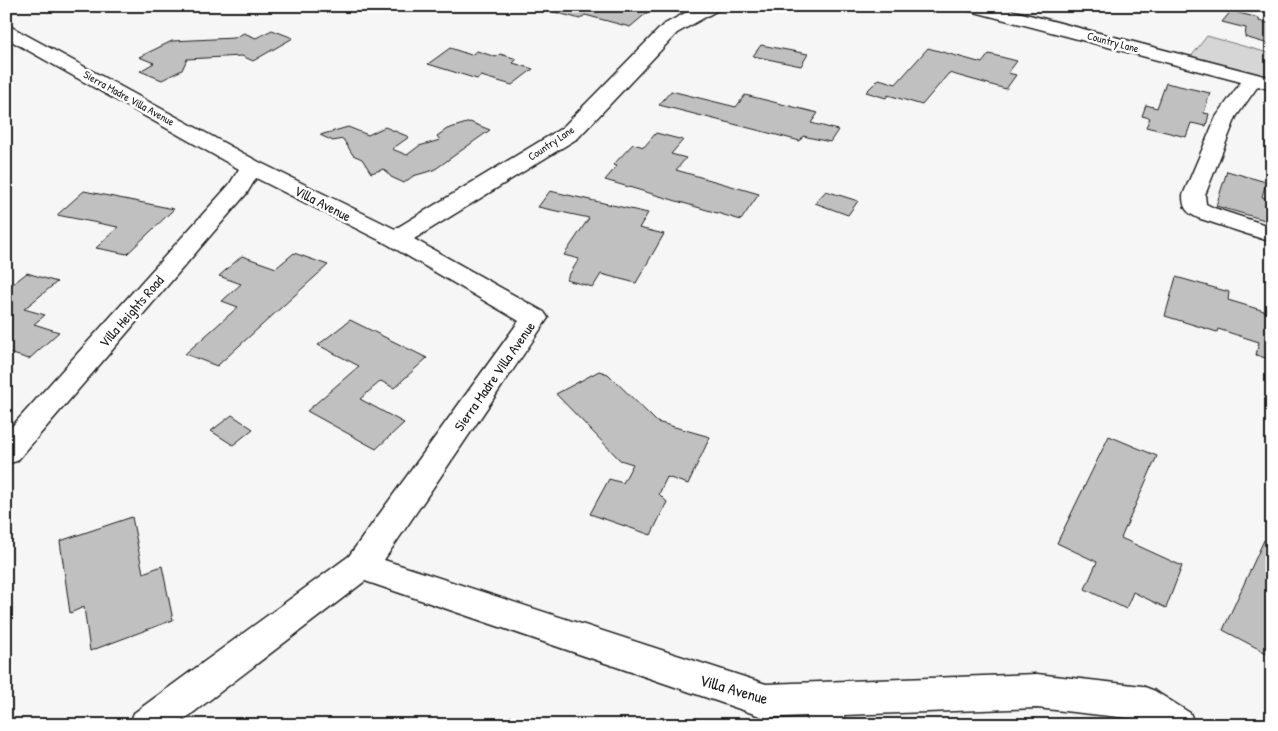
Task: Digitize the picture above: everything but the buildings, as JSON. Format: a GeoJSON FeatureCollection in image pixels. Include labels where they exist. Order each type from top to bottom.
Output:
{"type":"FeatureCollection","features":[{"type":"Feature","properties":{"kind":"street","name":"Country Lane"},"geometry":{"type":"LineString","coordinates":[[396,239],[570,133],[670,29],[712,6]]}},
{"type":"Feature","properties":{"kind":"street","name":"Country Lane"},"geometry":{"type":"LineString","coordinates":[[972,6],[1005,9],[1262,82],[1226,117],[1194,195],[1195,207],[1206,213],[1272,235]]}},
{"type":"Feature","properties":{"kind":"street","name":"Sierra Madre Villa Avenue"},"geometry":{"type":"LineString","coordinates":[[6,30],[251,166]]}},
{"type":"Feature","properties":{"kind":"street","name":"Villa Avenue"},"geometry":{"type":"LineString","coordinates":[[251,166],[396,239]]}},
{"type":"Feature","properties":{"kind":"street","name":"Villa Heights Road"},"geometry":{"type":"LineString","coordinates":[[6,453],[239,188],[251,166]]}},
{"type":"Feature","properties":{"kind":"street","name":"Sierra Madre Villa Avenue"},"geometry":{"type":"LineString","coordinates":[[362,566],[535,318],[396,239]]}},
{"type":"Feature","properties":{"kind":"street","name":"Villa Avenue"},"geometry":{"type":"LineString","coordinates":[[362,566],[766,701],[825,712],[1037,691],[1142,703],[1177,725]]}},
{"type":"Feature","properties":{"kind":"street"},"geometry":{"type":"LineString","coordinates":[[148,725],[362,566]]}},
{"type":"Feature","properties":{"kind":"shaded area"},"geometry":{"type":"Polygon","coordinates":[[[1207,36],[1272,54],[1272,79],[1190,58],[1207,36]]]}}]}
